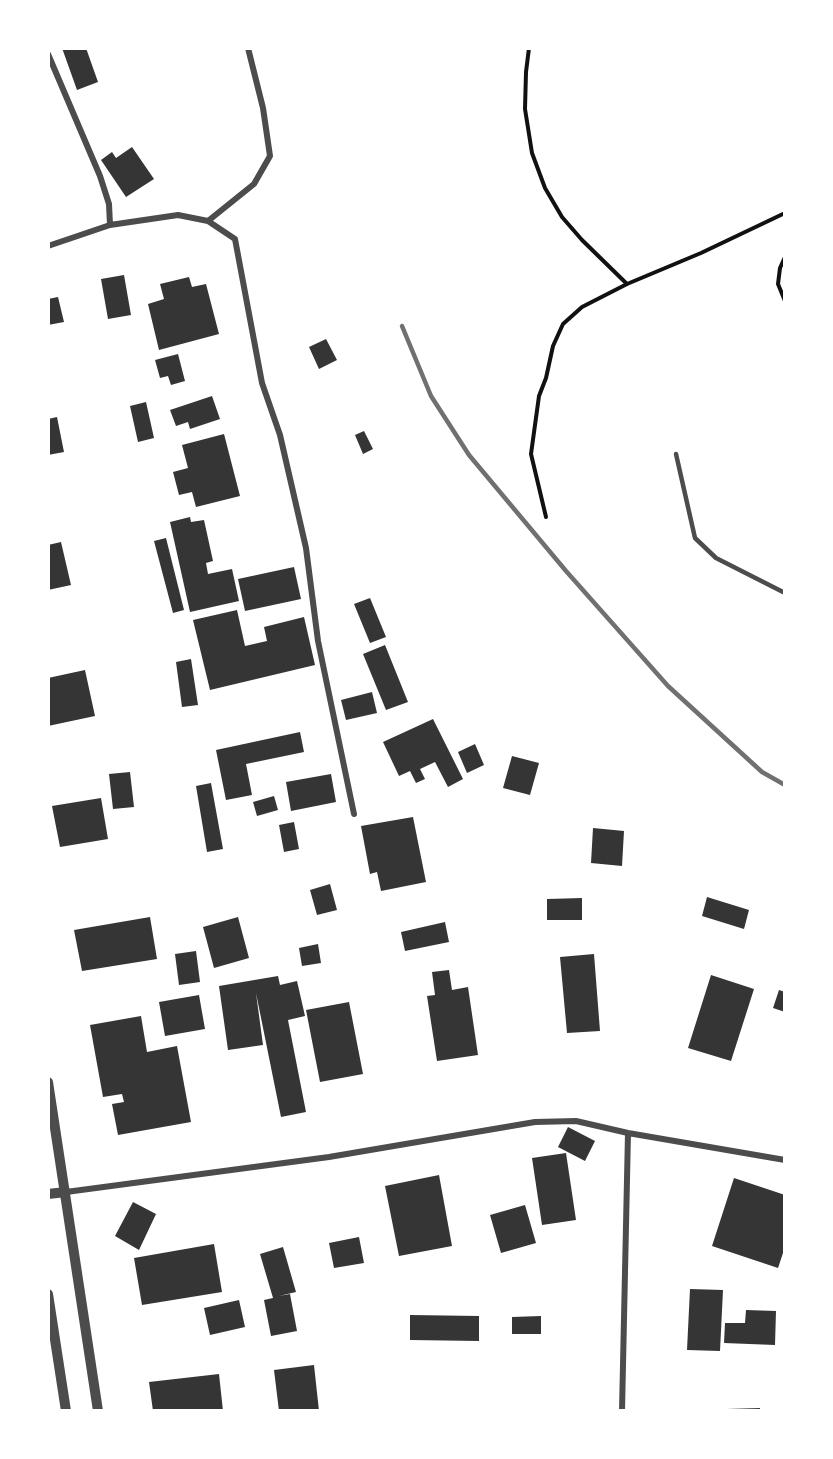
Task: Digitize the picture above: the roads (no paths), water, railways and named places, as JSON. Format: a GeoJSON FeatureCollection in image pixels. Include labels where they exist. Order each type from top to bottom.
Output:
{"type":"FeatureCollection","features":[{"type":"Feature","properties":{"kind":"street"},"geometry":{"type":"LineString","coordinates":[[208,221],[254,184],[270,156],[263,108],[248,48]]}},
{"type":"Feature","properties":{"kind":"street"},"geometry":{"type":"LineString","coordinates":[[48,54],[100,176],[109,204],[110,225]]}},
{"type":"Feature","properties":{"kind":"street"},"geometry":{"type":"LineString","coordinates":[[48,246],[110,225],[178,215],[208,221],[235,238],[262,382],[280,435],[306,548],[318,641],[354,814]]}},
{"type":"Feature","properties":{"kind":"street"},"geometry":{"type":"LineString","coordinates":[[48,1082],[98,1411]]}},
{"type":"Feature","properties":{"kind":"street"},"geometry":{"type":"LineString","coordinates":[[48,1194],[329,1157],[535,1122],[576,1121],[785,1160]]}},
{"type":"Feature","properties":{"kind":"street"},"geometry":{"type":"LineString","coordinates":[[622,1411],[627,1132]]}},
{"type":"Feature","properties":{"kind":"street"},"geometry":{"type":"LineString","coordinates":[[48,1294],[66,1411]]}},
{"type":"Feature","properties":{"kind":"lane"},"geometry":{"type":"LineString","coordinates":[[676,454],[695,538],[716,558],[785,593]]}},
{"type":"Feature","properties":{"kind":"railway"},"geometry":{"type":"LineString","coordinates":[[402,326],[431,396],[469,455],[566,571],[668,686],[762,772],[785,785]]}}]}
